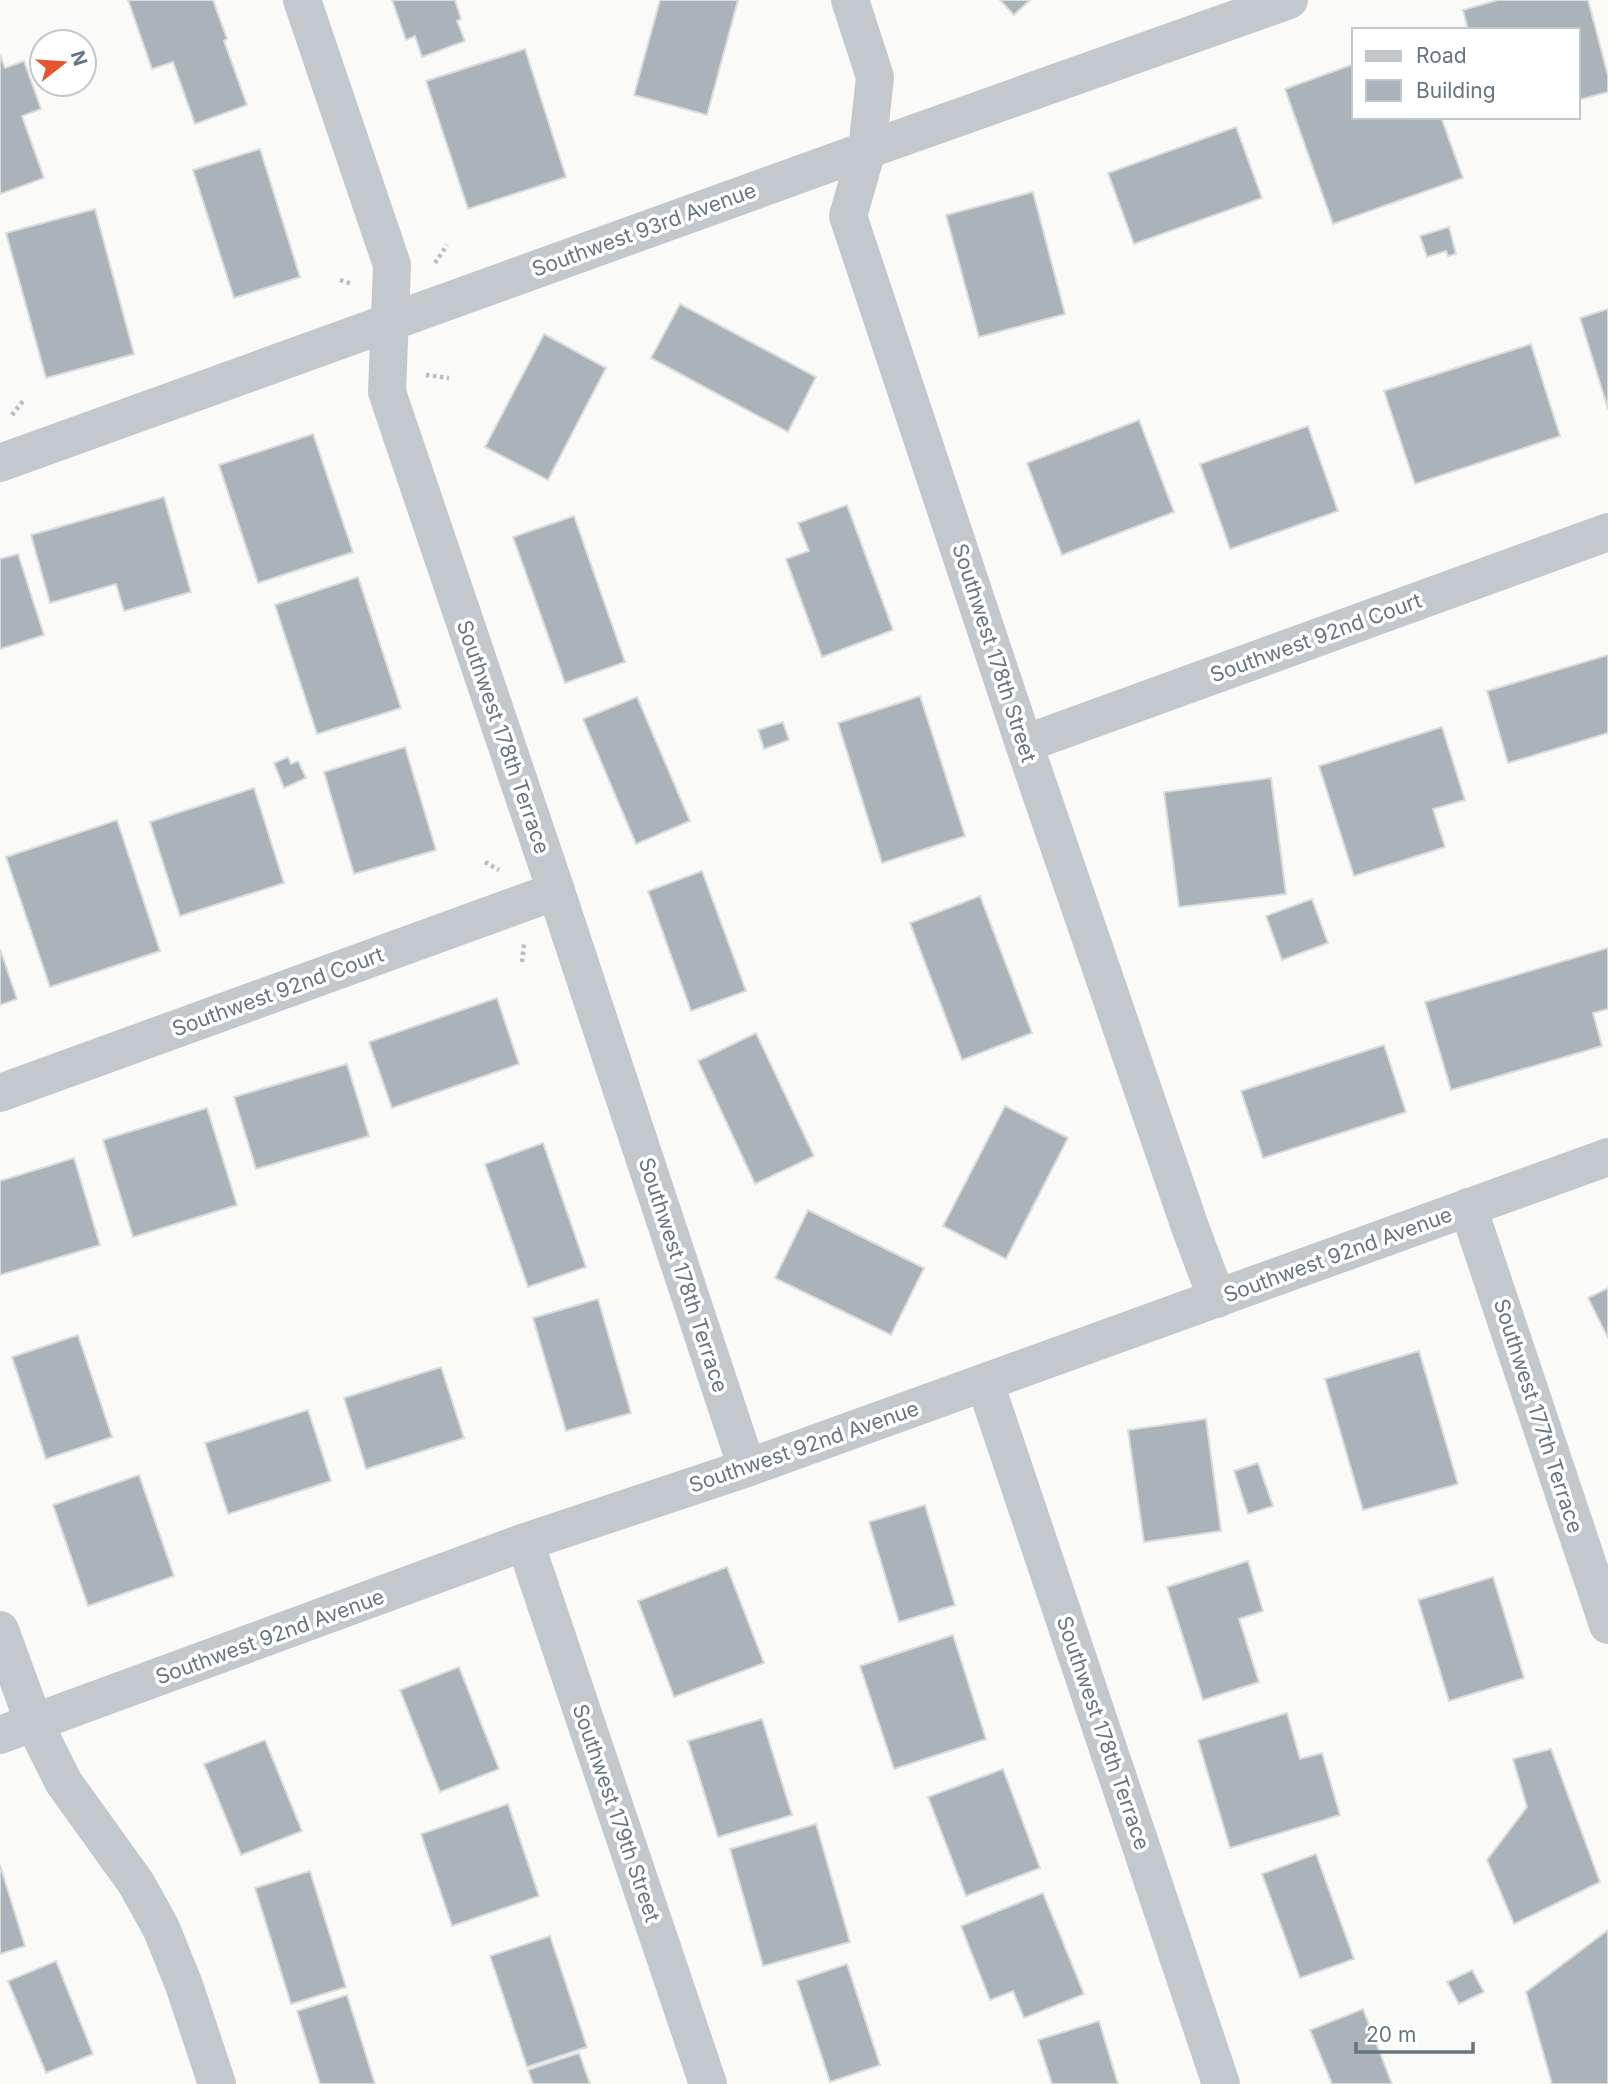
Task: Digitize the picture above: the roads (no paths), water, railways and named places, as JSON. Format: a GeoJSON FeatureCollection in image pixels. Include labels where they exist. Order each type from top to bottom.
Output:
{"type":"FeatureCollection","features":[{"type":"Feature","properties":{"kind":"street","name":"Southwest 178th Terrace"},"geometry":{"type":"LineString","coordinates":[[302,0],[392,265],[387,392],[747,1468]]}},
{"type":"Feature","properties":{"kind":"street","name":"Southwest 178th Street"},"geometry":{"type":"LineString","coordinates":[[850,0],[875,78],[867,150],[848,216],[1024,744],[1185,1214],[1217,1299]]}},
{"type":"Feature","properties":{"kind":"street","name":"Southwest 93rd Avenue"},"geometry":{"type":"LineString","coordinates":[[0,463],[1289,0]]}},
{"type":"Feature","properties":{"kind":"street","name":"Southwest 92nd Court"},"geometry":{"type":"LineString","coordinates":[[1024,744],[1608,532]]}},
{"type":"Feature","properties":{"kind":"street","name":"Southwest 92nd Court"},"geometry":{"type":"LineString","coordinates":[[0,1093],[556,891]]}},
{"type":"Feature","properties":{"kind":"street","name":"Southwest 92nd Avenue"},"geometry":{"type":"LineString","coordinates":[[17,1729],[525,1542],[747,1468],[1608,1157]]}},
{"type":"Feature","properties":{"kind":"street","name":"Southwest 177th Terrace"},"geometry":{"type":"LineString","coordinates":[[1468,1207],[1608,1625]]}},
{"type":"Feature","properties":{"kind":"street","name":"Southwest 178th Terrace"},"geometry":{"type":"LineString","coordinates":[[985,1383],[1221,2084]]}},
{"type":"Feature","properties":{"kind":"street","name":"Southwest 179th Street"},"geometry":{"type":"LineString","coordinates":[[525,1542],[708,2084]]}},
{"type":"Feature","properties":{"kind":"street"},"geometry":{"type":"LineString","coordinates":[[0,1630],[17,1729],[64,1783],[136,1883],[161,1928],[184,1984],[217,2084]]}}]}
